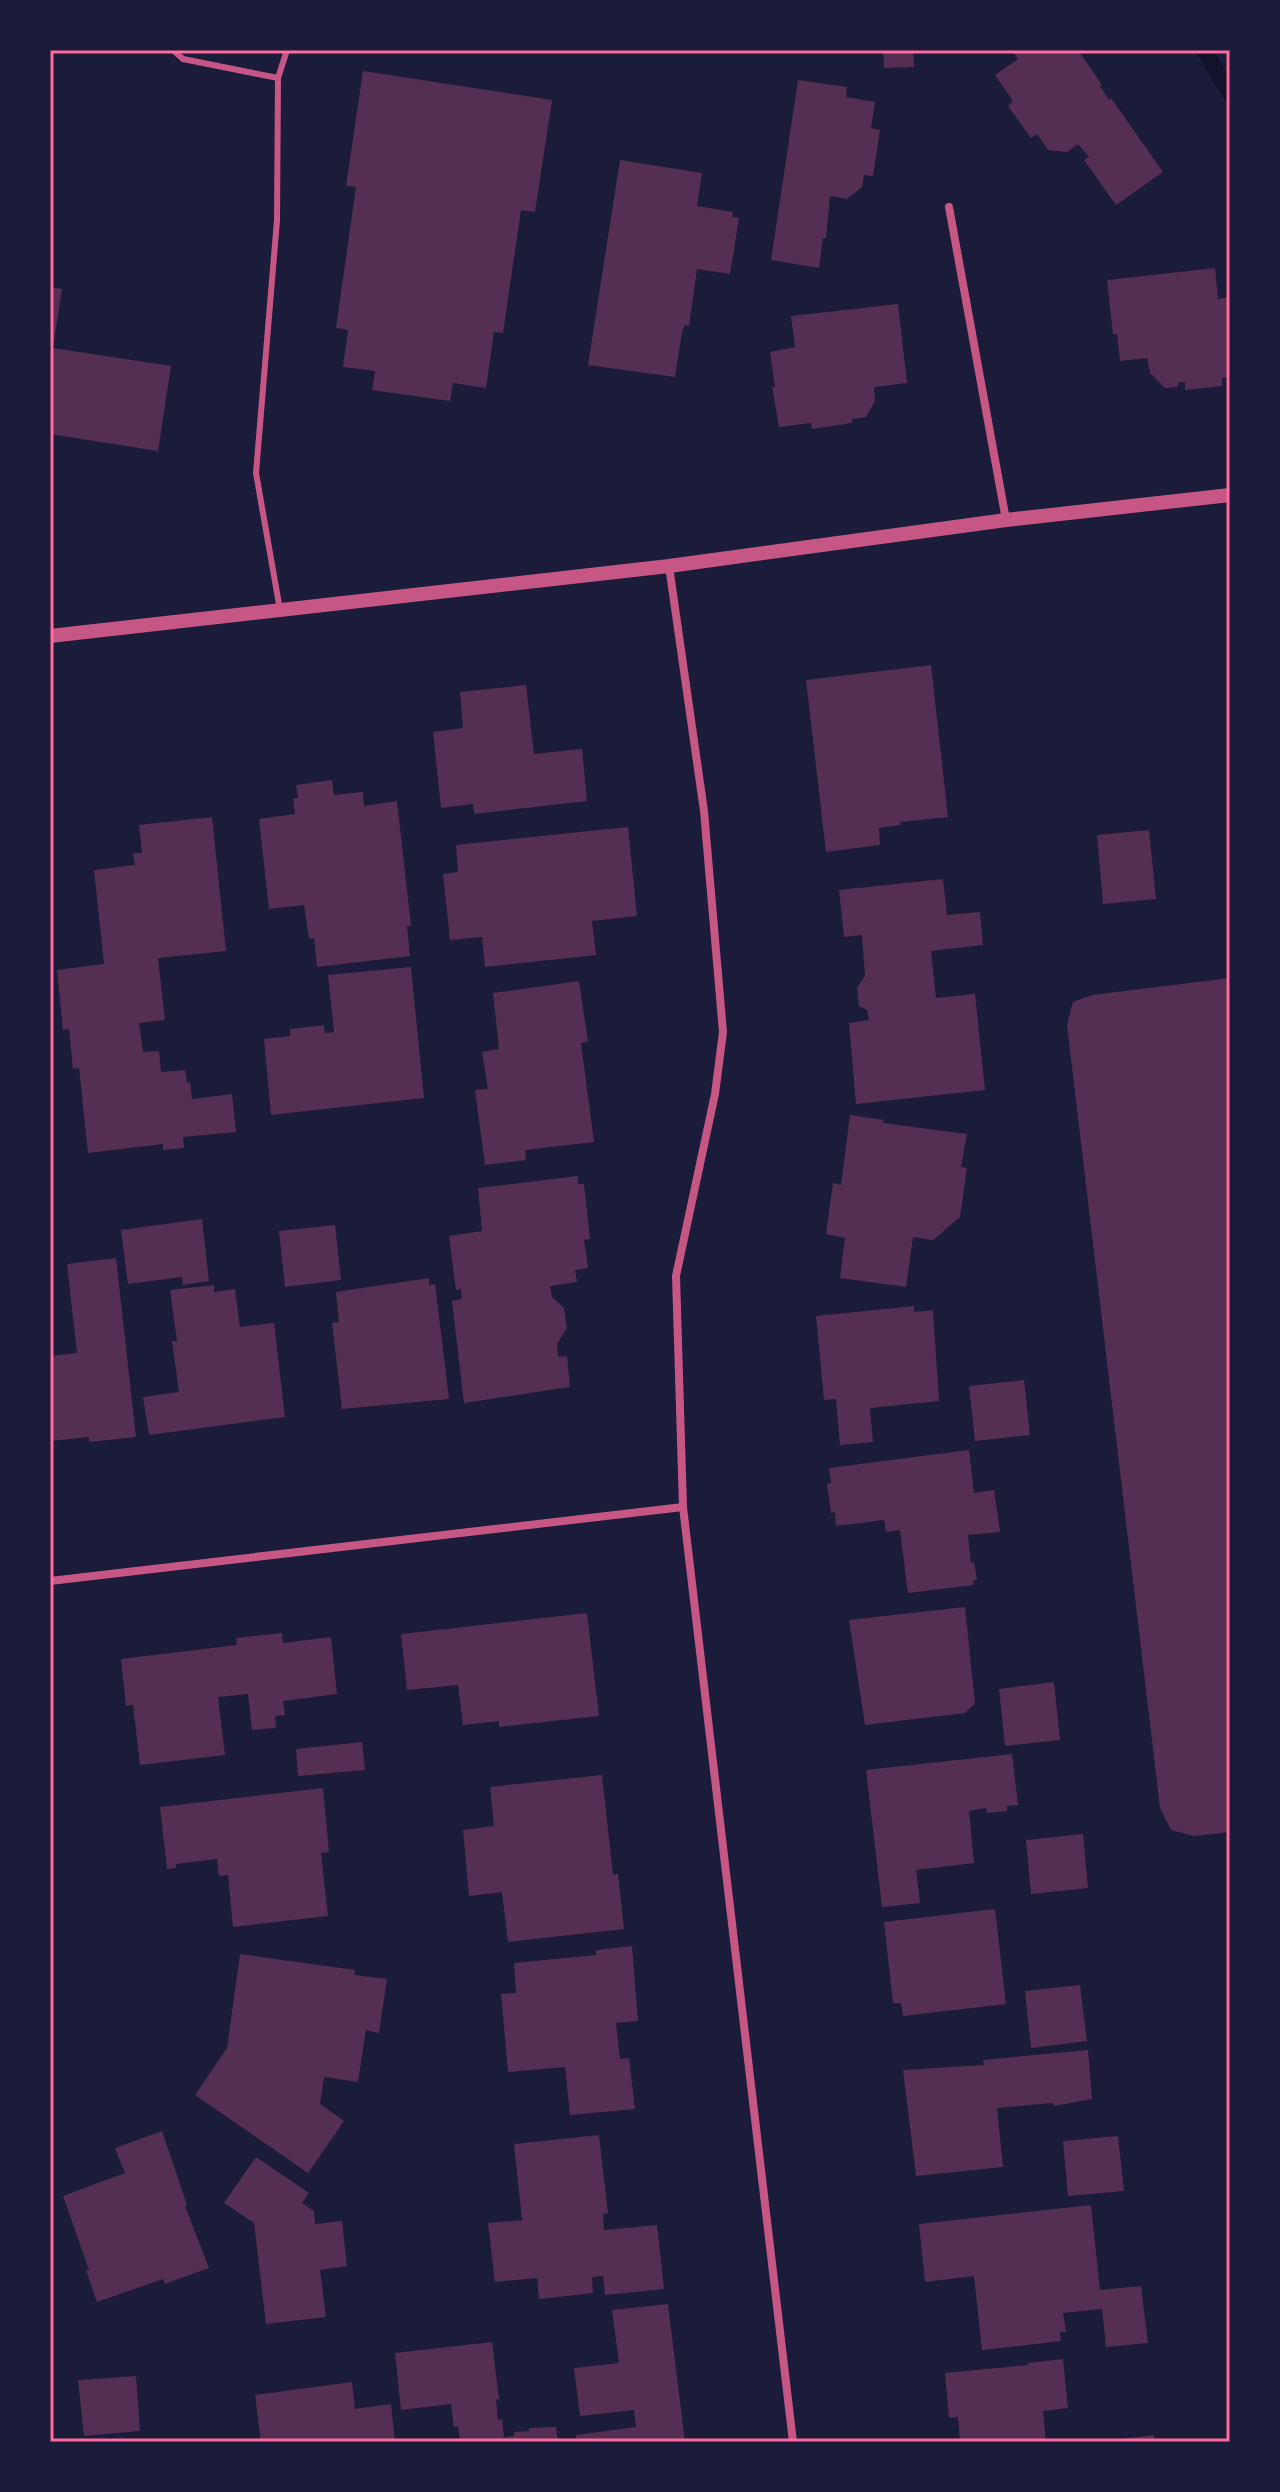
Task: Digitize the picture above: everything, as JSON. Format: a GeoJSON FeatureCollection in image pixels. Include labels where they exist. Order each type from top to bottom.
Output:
{"type":"FeatureCollection","features":[{"type":"Feature","properties":{"kind":"street"},"geometry":{"type":"LineString","coordinates":[[949,207],[1006,520]]}},
{"type":"Feature","properties":{"kind":"street"},"geometry":{"type":"LineString","coordinates":[[50,636],[669,566],[1006,520],[1230,495]]}},
{"type":"Feature","properties":{"kind":"street"},"geometry":{"type":"LineString","coordinates":[[669,566],[704,811],[723,1032],[715,1094],[676,1276],[683,1507],[793,2442]]}},
{"type":"Feature","properties":{"kind":"street"},"geometry":{"type":"LineString","coordinates":[[50,1581],[683,1507]]}},
{"type":"Feature","properties":{"kind":"lane"},"geometry":{"type":"LineString","coordinates":[[173,50],[183,59],[278,78]]}},
{"type":"Feature","properties":{"kind":"lane"},"geometry":{"type":"LineString","coordinates":[[280,610],[256,473],[277,220],[278,78],[287,50]]}},
{"type":"Feature","properties":{"kind":"building"},"geometry":{"type":"Polygon","coordinates":[[[883,50],[913,50],[914,67],[884,68],[883,50]]]}},
{"type":"Feature","properties":{"kind":"building"},"geometry":{"type":"Polygon","coordinates":[[[1012,50],[1078,50],[1109,100],[1111,98],[1163,172],[1116,205],[1084,160],[1089,157],[1078,144],[1067,152],[1048,150],[1037,134],[1031,138],[1008,106],[1013,101],[995,75],[1018,59],[1012,50]]]}},
{"type":"Feature","properties":{"kind":"building"},"geometry":{"type":"Polygon","coordinates":[[[363,71],[552,100],[535,212],[521,210],[503,333],[494,332],[486,388],[453,383],[450,401],[372,390],[375,371],[343,367],[348,330],[336,328],[356,187],[346,186],[363,71]]]}},
{"type":"Feature","properties":{"kind":"building"},"geometry":{"type":"Polygon","coordinates":[[[798,80],[847,87],[846,97],[875,102],[871,128],[880,130],[873,176],[864,175],[862,187],[847,199],[830,196],[819,268],[771,260],[798,80]]]}},
{"type":"Feature","properties":{"kind":"building"},"geometry":{"type":"Polygon","coordinates":[[[620,160],[702,173],[697,206],[733,212],[732,217],[739,218],[730,274],[697,269],[689,326],[685,325],[682,332],[675,377],[588,365],[620,160]]]}},
{"type":"Feature","properties":{"kind":"building"},"geometry":{"type":"Polygon","coordinates":[[[1215,268],[1218,299],[1230,297],[1230,377],[1222,378],[1222,386],[1185,390],[1185,382],[1179,382],[1177,387],[1165,388],[1150,373],[1147,358],[1120,361],[1117,334],[1113,334],[1107,280],[1215,268]]]}},
{"type":"Feature","properties":{"kind":"building"},"geometry":{"type":"Polygon","coordinates":[[[50,287],[62,289],[53,348],[171,366],[158,451],[50,434],[50,287]]]}},
{"type":"Feature","properties":{"kind":"building"},"geometry":{"type":"Polygon","coordinates":[[[898,304],[907,383],[874,387],[875,401],[866,417],[852,419],[852,423],[812,429],[811,423],[779,427],[770,352],[795,347],[791,316],[898,304]]]}},
{"type":"Feature","properties":{"kind":"building"},"geometry":{"type":"Polygon","coordinates":[[[931,665],[948,817],[900,822],[901,825],[879,828],[880,845],[826,852],[806,680],[931,665]]]}},
{"type":"Feature","properties":{"kind":"building"},"geometry":{"type":"Polygon","coordinates":[[[526,685],[534,754],[582,749],[587,801],[474,814],[473,804],[441,808],[433,732],[463,728],[460,692],[526,685]]]}},
{"type":"Feature","properties":{"kind":"building"},"geometry":{"type":"Polygon","coordinates":[[[332,780],[334,795],[363,792],[364,806],[397,801],[411,926],[407,926],[410,956],[317,967],[314,938],[309,939],[304,905],[269,909],[259,819],[295,814],[293,798],[298,798],[296,785],[332,780]]]}},
{"type":"Feature","properties":{"kind":"building"},"geometry":{"type":"Polygon","coordinates":[[[212,817],[226,951],[158,958],[165,1020],[139,1023],[143,1052],[159,1051],[161,1072],[185,1070],[192,1099],[232,1094],[236,1132],[183,1137],[184,1148],[163,1150],[163,1144],[88,1153],[79,1068],[73,1069],[69,1029],[63,1030],[57,970],[104,964],[94,870],[135,865],[133,853],[142,853],[139,825],[212,817]]]}},
{"type":"Feature","properties":{"kind":"building"},"geometry":{"type":"Polygon","coordinates":[[[628,827],[637,916],[592,921],[596,955],[485,967],[482,937],[450,940],[443,874],[458,872],[456,845],[628,827]]]}},
{"type":"Feature","properties":{"kind":"building"},"geometry":{"type":"Polygon","coordinates":[[[1149,830],[1156,899],[1103,904],[1097,835],[1149,830]]]}},
{"type":"Feature","properties":{"kind":"building"},"geometry":{"type":"Polygon","coordinates":[[[943,879],[947,915],[980,912],[983,945],[931,951],[936,998],[975,994],[985,1090],[856,1104],[849,1023],[869,1020],[867,1010],[859,1006],[857,988],[865,976],[862,935],[844,937],[839,890],[943,879]]]}},
{"type":"Feature","properties":{"kind":"building"},"geometry":{"type":"Polygon","coordinates":[[[411,967],[424,1098],[271,1115],[264,1039],[290,1036],[290,1029],[324,1025],[325,1033],[334,1032],[328,975],[411,967]]]}},
{"type":"Feature","properties":{"kind":"building"},"geometry":{"type":"Polygon","coordinates":[[[1230,978],[1230,1832],[1194,1836],[1171,1830],[1160,1808],[1067,1025],[1073,1002],[1092,995],[1230,978]]]}},
{"type":"Feature","properties":{"kind":"building"},"geometry":{"type":"Polygon","coordinates":[[[579,981],[588,1042],[581,1043],[594,1142],[525,1150],[526,1160],[485,1165],[475,1090],[488,1089],[482,1052],[499,1049],[493,993],[579,981]]]}},
{"type":"Feature","properties":{"kind":"building"},"geometry":{"type":"Polygon","coordinates":[[[850,1115],[884,1120],[883,1123],[967,1134],[961,1167],[967,1168],[960,1217],[933,1240],[913,1237],[906,1287],[840,1278],[845,1238],[826,1234],[833,1183],[841,1185],[850,1115]]]}},
{"type":"Feature","properties":{"kind":"building"},"geometry":{"type":"Polygon","coordinates":[[[578,1176],[578,1184],[584,1184],[590,1239],[584,1240],[588,1268],[575,1270],[577,1282],[550,1286],[552,1297],[564,1308],[567,1328],[557,1344],[558,1357],[567,1356],[570,1387],[464,1403],[452,1301],[462,1299],[461,1289],[456,1290],[449,1236],[482,1231],[478,1188],[578,1176]]]}},
{"type":"Feature","properties":{"kind":"building"},"geometry":{"type":"Polygon","coordinates":[[[202,1219],[209,1281],[183,1285],[182,1277],[128,1284],[121,1230],[202,1219]]]}},
{"type":"Feature","properties":{"kind":"building"},"geometry":{"type":"Polygon","coordinates":[[[335,1225],[341,1280],[285,1287],[279,1231],[335,1225]]]}},
{"type":"Feature","properties":{"kind":"building"},"geometry":{"type":"Polygon","coordinates":[[[116,1258],[136,1437],[89,1442],[89,1437],[50,1441],[50,1356],[77,1353],[67,1264],[116,1258]]]}},
{"type":"Feature","properties":{"kind":"building"},"geometry":{"type":"Polygon","coordinates":[[[429,1278],[429,1285],[435,1284],[449,1399],[342,1409],[332,1323],[339,1322],[336,1292],[429,1278]]]}},
{"type":"Feature","properties":{"kind":"building"},"geometry":{"type":"Polygon","coordinates":[[[214,1285],[214,1292],[235,1289],[240,1327],[274,1323],[285,1417],[149,1435],[143,1397],[179,1392],[172,1341],[177,1341],[170,1290],[214,1285]]]}},
{"type":"Feature","properties":{"kind":"building"},"geometry":{"type":"Polygon","coordinates":[[[914,1306],[914,1312],[933,1310],[939,1401],[870,1408],[873,1442],[840,1445],[836,1399],[824,1400],[816,1316],[914,1306]]]}},
{"type":"Feature","properties":{"kind":"building"},"geometry":{"type":"Polygon","coordinates":[[[1024,1380],[1030,1435],[975,1441],[969,1386],[1024,1380]]]}},
{"type":"Feature","properties":{"kind":"building"},"geometry":{"type":"Polygon","coordinates":[[[969,1450],[974,1493],[994,1490],[1000,1532],[968,1535],[971,1563],[974,1562],[977,1580],[973,1581],[974,1585],[908,1593],[900,1530],[886,1532],[884,1520],[836,1526],[827,1484],[831,1483],[829,1468],[969,1450]]]}},
{"type":"Feature","properties":{"kind":"building"},"geometry":{"type":"Polygon","coordinates":[[[965,1607],[975,1703],[965,1713],[865,1725],[849,1620],[965,1607]]]}},
{"type":"Feature","properties":{"kind":"building"},"geometry":{"type":"Polygon","coordinates":[[[587,1613],[599,1716],[499,1727],[499,1721],[463,1725],[458,1685],[407,1690],[401,1634],[587,1613]]]}},
{"type":"Feature","properties":{"kind":"building"},"geometry":{"type":"Polygon","coordinates":[[[282,1633],[283,1643],[331,1637],[337,1694],[283,1701],[285,1715],[275,1716],[276,1728],[252,1730],[248,1694],[218,1697],[225,1755],[140,1765],[133,1705],[126,1706],[121,1659],[237,1645],[236,1638],[282,1633]]]}},
{"type":"Feature","properties":{"kind":"building"},"geometry":{"type":"Polygon","coordinates":[[[1054,1682],[1060,1740],[1005,1746],[999,1689],[1054,1682]]]}},
{"type":"Feature","properties":{"kind":"building"},"geometry":{"type":"Polygon","coordinates":[[[362,1742],[365,1770],[298,1776],[296,1749],[362,1742]]]}},
{"type":"Feature","properties":{"kind":"building"},"geometry":{"type":"Polygon","coordinates":[[[1012,1754],[1018,1805],[1007,1806],[1007,1811],[987,1813],[986,1808],[969,1811],[974,1863],[916,1870],[920,1903],[882,1907],[866,1770],[1012,1754]]]}},
{"type":"Feature","properties":{"kind":"building"},"geometry":{"type":"Polygon","coordinates":[[[602,1775],[613,1875],[618,1874],[624,1929],[508,1942],[502,1892],[469,1896],[463,1830],[494,1826],[490,1787],[602,1775]]]}},
{"type":"Feature","properties":{"kind":"building"},"geometry":{"type":"Polygon","coordinates":[[[323,1788],[329,1852],[321,1853],[328,1916],[233,1927],[228,1875],[219,1876],[217,1859],[176,1864],[176,1868],[167,1869],[160,1807],[323,1788]]]}},
{"type":"Feature","properties":{"kind":"building"},"geometry":{"type":"Polygon","coordinates":[[[1083,1834],[1088,1888],[1031,1894],[1026,1840],[1083,1834]]]}},
{"type":"Feature","properties":{"kind":"building"},"geometry":{"type":"Polygon","coordinates":[[[995,1909],[1006,2004],[903,2016],[901,2003],[893,2003],[884,1922],[995,1909]]]}},
{"type":"Feature","properties":{"kind":"building"},"geometry":{"type":"Polygon","coordinates":[[[632,1946],[638,2021],[616,2023],[620,2059],[629,2058],[635,2109],[570,2115],[565,2067],[508,2072],[501,1994],[516,1993],[514,1963],[596,1955],[596,1950],[632,1946]]]}},
{"type":"Feature","properties":{"kind":"building"},"geometry":{"type":"Polygon","coordinates":[[[240,1954],[355,1970],[354,1975],[387,1979],[379,2033],[366,2030],[358,2082],[324,2077],[320,2104],[344,2121],[308,2173],[195,2095],[227,2048],[240,1954]]]}},
{"type":"Feature","properties":{"kind":"building"},"geometry":{"type":"Polygon","coordinates":[[[1080,1985],[1087,2041],[1031,2048],[1025,1991],[1080,1985]]]}},
{"type":"Feature","properties":{"kind":"building"},"geometry":{"type":"Polygon","coordinates":[[[1088,2050],[1092,2099],[1054,2106],[1053,2103],[997,2108],[1003,2167],[916,2176],[903,2070],[984,2065],[983,2060],[1088,2050]]]}},
{"type":"Feature","properties":{"kind":"building"},"geometry":{"type":"Polygon","coordinates":[[[162,2131],[185,2206],[209,2268],[165,2284],[163,2279],[97,2302],[63,2196],[125,2173],[115,2148],[162,2131]]]}},
{"type":"Feature","properties":{"kind":"building"},"geometry":{"type":"Polygon","coordinates":[[[599,2135],[608,2213],[603,2214],[604,2230],[657,2225],[664,2289],[605,2295],[603,2276],[592,2277],[593,2293],[539,2299],[537,2278],[495,2282],[488,2223],[522,2220],[514,2144],[599,2135]]]}},
{"type":"Feature","properties":{"kind":"building"},"geometry":{"type":"Polygon","coordinates":[[[1118,2136],[1124,2191],[1068,2196],[1063,2141],[1118,2136]]]}},
{"type":"Feature","properties":{"kind":"building"},"geometry":{"type":"Polygon","coordinates":[[[256,2157],[309,2193],[302,2203],[314,2211],[315,2224],[342,2221],[347,2266],[320,2270],[326,2317],[266,2324],[254,2223],[224,2203],[256,2157]]]}},
{"type":"Feature","properties":{"kind":"building"},"geometry":{"type":"Polygon","coordinates":[[[1091,2205],[1100,2290],[1141,2286],[1148,2343],[1106,2347],[1102,2309],[1063,2313],[1066,2332],[1060,2332],[1061,2341],[982,2350],[974,2276],[925,2282],[919,2224],[1091,2205]]]}},
{"type":"Feature","properties":{"kind":"building"},"geometry":{"type":"Polygon","coordinates":[[[668,2304],[685,2442],[577,2442],[576,2435],[636,2427],[634,2410],[580,2416],[574,2368],[619,2363],[612,2310],[668,2304]]]}},
{"type":"Feature","properties":{"kind":"building"},"geometry":{"type":"Polygon","coordinates":[[[492,2342],[499,2399],[496,2400],[498,2420],[502,2419],[504,2437],[514,2436],[514,2432],[529,2431],[529,2428],[556,2427],[558,2442],[460,2442],[451,2404],[401,2410],[395,2353],[492,2342]]]}},
{"type":"Feature","properties":{"kind":"building"},"geometry":{"type":"Polygon","coordinates":[[[1063,2359],[1068,2408],[1043,2411],[1046,2442],[960,2442],[958,2417],[949,2418],[945,2373],[1063,2359]]]}},
{"type":"Feature","properties":{"kind":"building"},"geometry":{"type":"Polygon","coordinates":[[[136,2376],[140,2431],[84,2436],[78,2380],[136,2376]]]}},
{"type":"Feature","properties":{"kind":"building"},"geometry":{"type":"Polygon","coordinates":[[[352,2382],[355,2409],[391,2404],[395,2442],[261,2442],[255,2395],[352,2382]]]}},
{"type":"Feature","properties":{"kind":"building"},"geometry":{"type":"Polygon","coordinates":[[[1154,2435],[1155,2442],[1113,2440],[1154,2435]]]}},
{"type":"Feature","properties":{"kind":"waterway"},"geometry":{"type":"LineString","coordinates":[[1204,50],[1230,94]]}}]}
